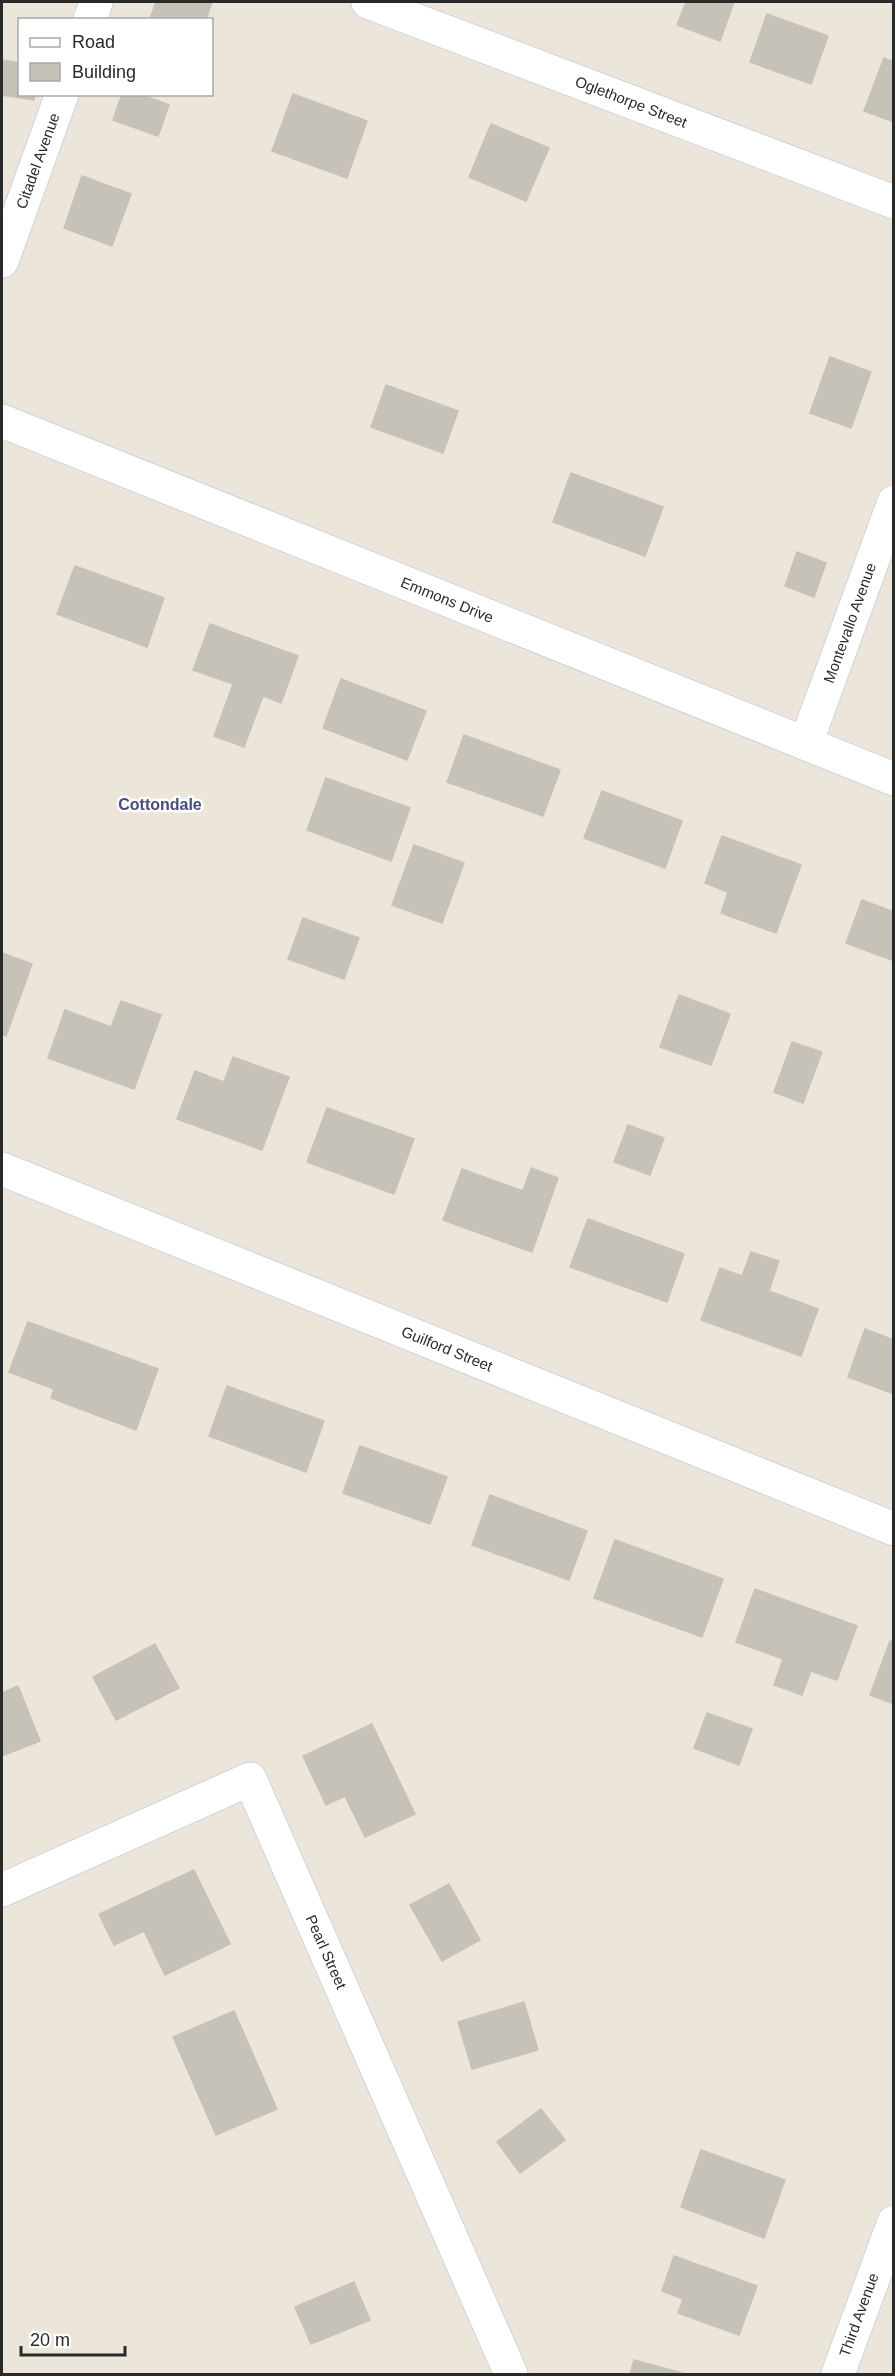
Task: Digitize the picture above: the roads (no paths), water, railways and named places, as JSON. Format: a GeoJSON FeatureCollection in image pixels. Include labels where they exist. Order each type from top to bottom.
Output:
{"type":"FeatureCollection","features":[{"type":"Feature","properties":{"kind":"street"},"geometry":{"type":"LineString","coordinates":[[91,18],[96,2]]}},
{"type":"Feature","properties":{"kind":"street","name":"Oglethorpe Street"},"geometry":{"type":"LineString","coordinates":[[368,2],[894,202]]}},
{"type":"Feature","properties":{"kind":"street","name":"Citadel Avenue"},"geometry":{"type":"LineString","coordinates":[[2,261],[61,96]]}},
{"type":"Feature","properties":{"kind":"street","name":"Emmons Drive"},"geometry":{"type":"LineString","coordinates":[[2,421],[894,779]]}},
{"type":"Feature","properties":{"kind":"street","name":"Montevallo Avenue"},"geometry":{"type":"LineString","coordinates":[[806,743],[894,502]]}},
{"type":"Feature","properties":{"kind":"street","name":"Guilford Street"},"geometry":{"type":"LineString","coordinates":[[2,1169],[894,1529]]}},
{"type":"Feature","properties":{"kind":"street","name":"Pearl Street"},"geometry":{"type":"LineString","coordinates":[[2,1890],[250,1779],[511,2374]]}},
{"type":"Feature","properties":{"kind":"street","name":"Third Avenue"},"geometry":{"type":"LineString","coordinates":[[838,2374],[894,2222]]}},
{"type":"Feature","properties":{"kind":"district","name":"Cottondale"},"geometry":{"type":"Point","coordinates":[160,804]}}]}
